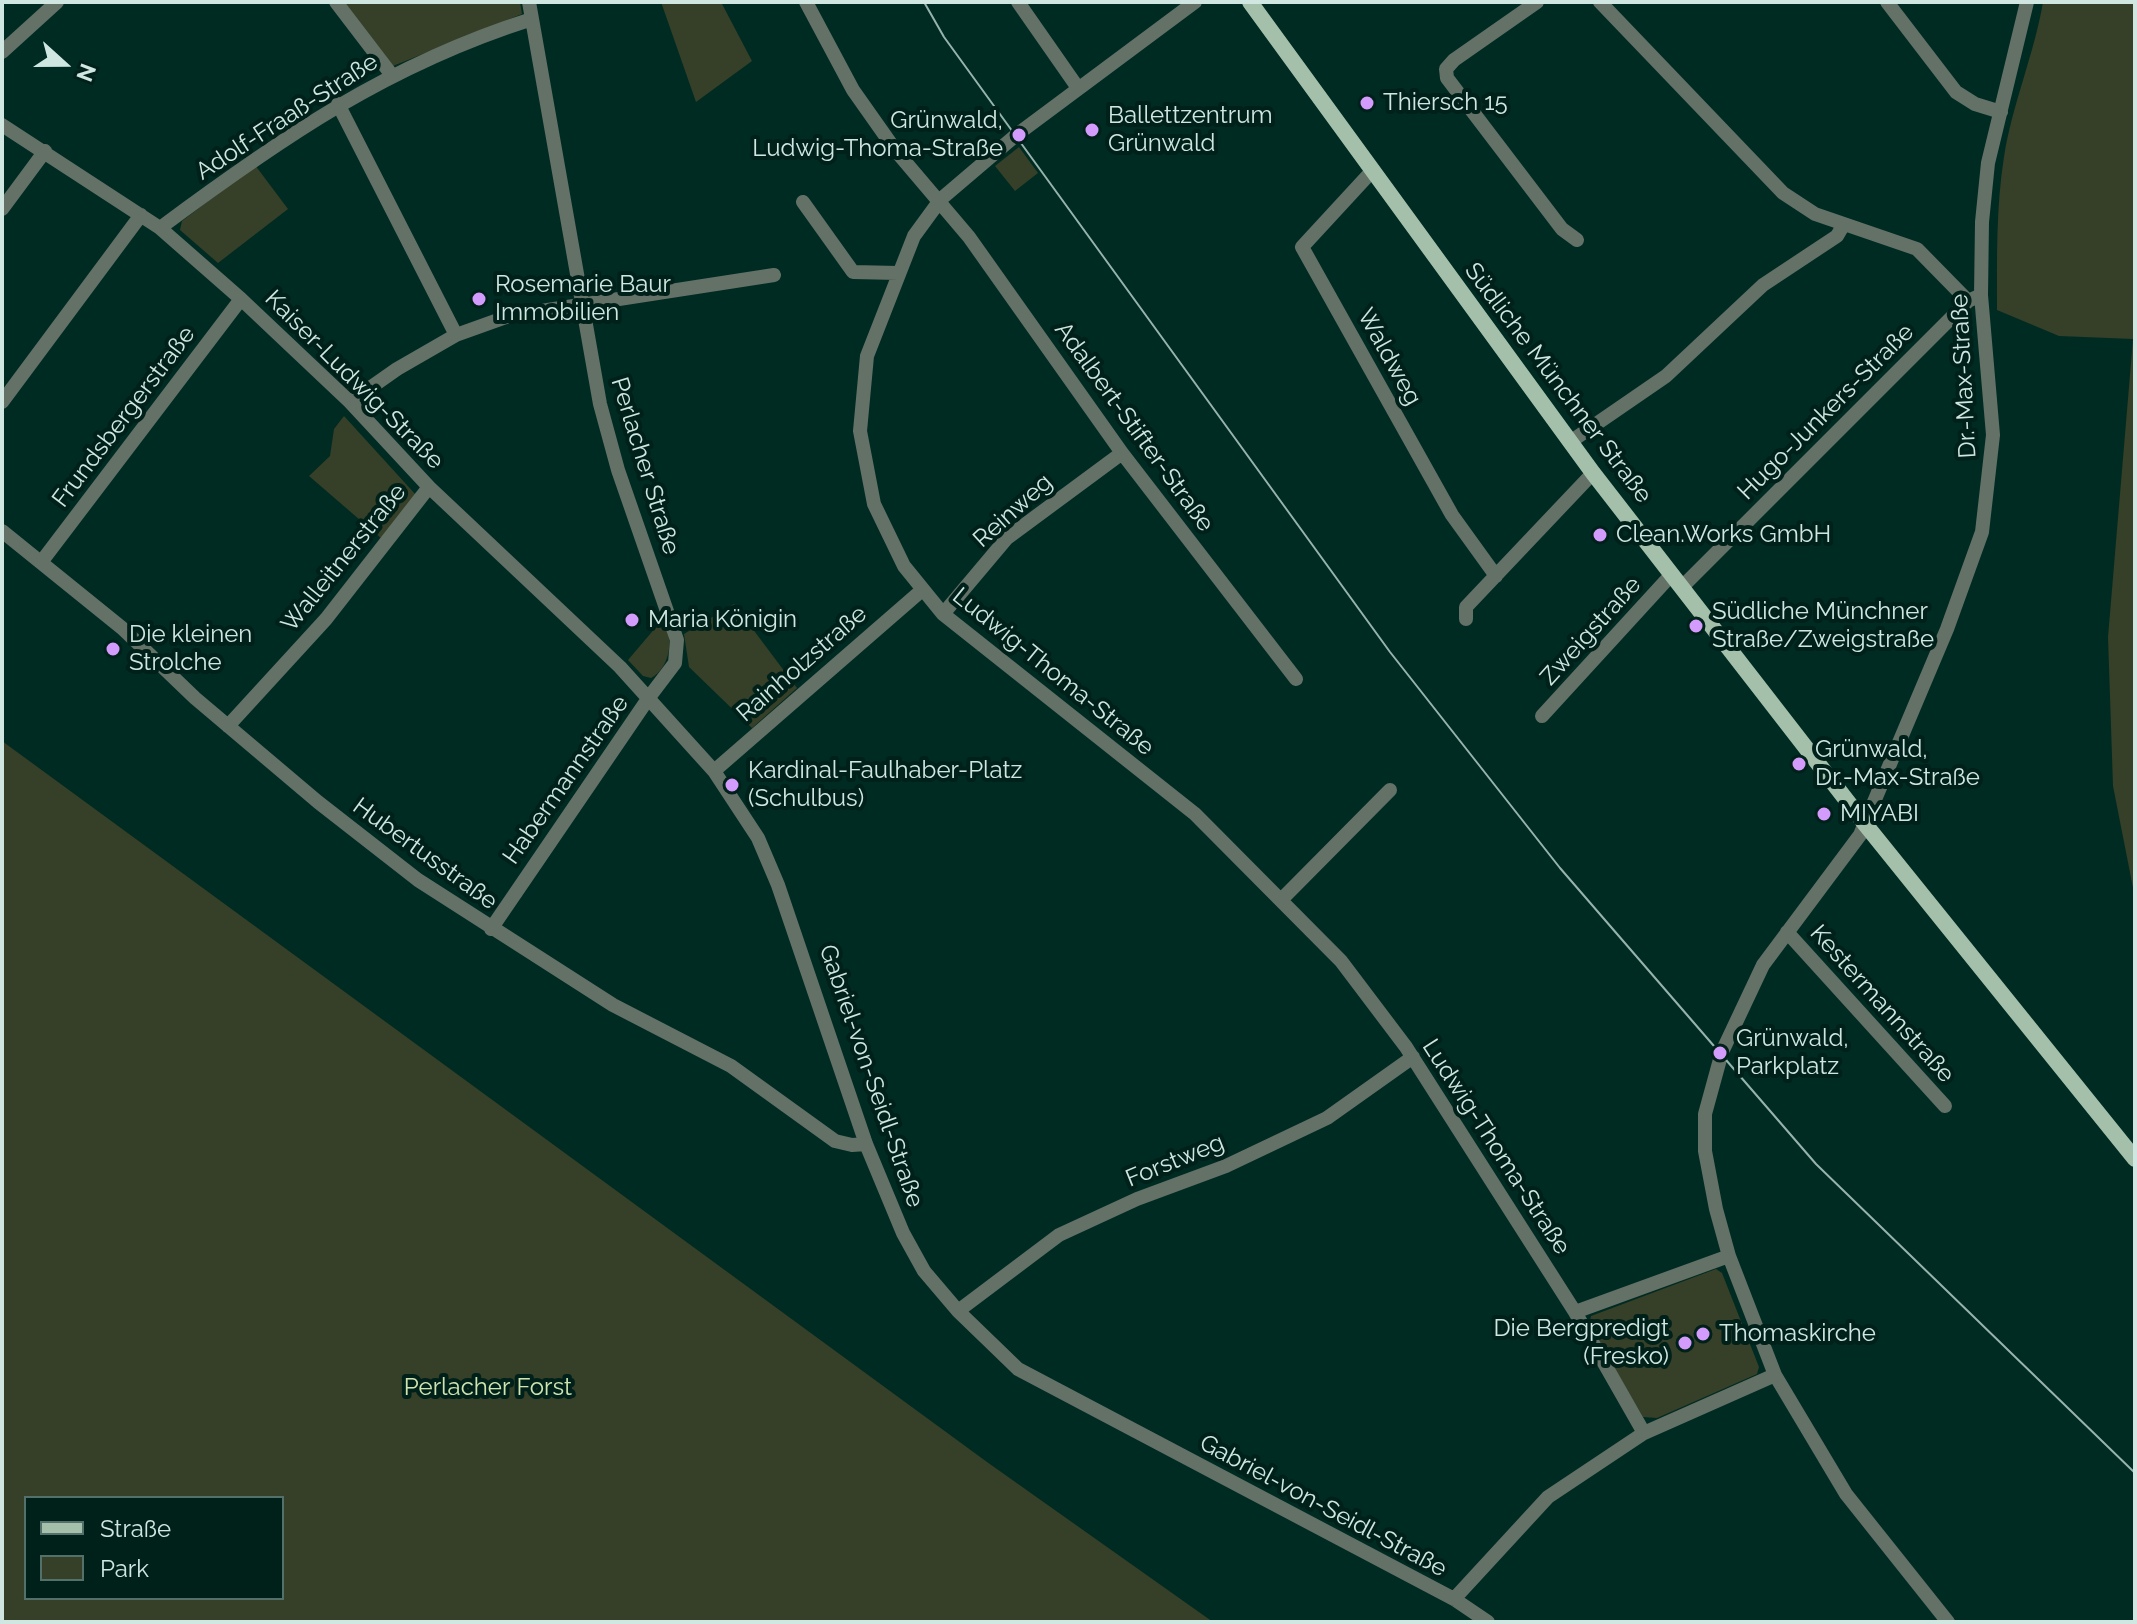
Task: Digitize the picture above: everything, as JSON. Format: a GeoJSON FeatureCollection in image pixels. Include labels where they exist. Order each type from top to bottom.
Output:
{"type":"FeatureCollection","features":[{"type":"Feature","properties":{"kind":"main road","name":"Südliche Münchner Straße"},"geometry":{"type":"LineString","coordinates":[[1250,2],[1593,473],[1865,824],[2135,1159]]}},
{"type":"Feature","properties":{"kind":"street"},"geometry":{"type":"LineString","coordinates":[[2,52],[57,2]]}},
{"type":"Feature","properties":{"kind":"street"},"geometry":{"type":"LineString","coordinates":[[336,2],[391,74]]}},
{"type":"Feature","properties":{"kind":"street","name":"Perlacher Straße"},"geometry":{"type":"LineString","coordinates":[[529,2],[580,304],[618,470],[677,640],[675,663],[650,696]]}},
{"type":"Feature","properties":{"kind":"street","name":"Adalbert-Stifter-Straße"},"geometry":{"type":"LineString","coordinates":[[806,2],[853,90],[896,151],[941,199],[1122,453],[1296,679]]}},
{"type":"Feature","properties":{"kind":"street"},"geometry":{"type":"LineString","coordinates":[[1018,2],[1078,88]]}},
{"type":"Feature","properties":{"kind":"street","name":"Ludwig-Thoma-Straße"},"geometry":{"type":"LineString","coordinates":[[1195,2],[1078,88],[941,199],[914,236],[867,356],[860,431],[874,504],[896,552],[921,591],[943,614],[1195,814],[1341,961],[1413,1057],[1575,1312],[1644,1433]]}},
{"type":"Feature","properties":{"kind":"street"},"geometry":{"type":"LineString","coordinates":[[1537,2],[1454,60],[1446,69],[1447,78],[1562,229],[1577,240]]}},
{"type":"Feature","properties":{"kind":"street"},"geometry":{"type":"LineString","coordinates":[[1600,2],[1766,179],[1795,203],[1917,249],[1974,298]]}},
{"type":"Feature","properties":{"kind":"street"},"geometry":{"type":"LineString","coordinates":[[1887,2],[1956,92],[1975,104],[2001,112]]}},
{"type":"Feature","properties":{"kind":"street","name":"Dr.-Max-Straße"},"geometry":{"type":"LineString","coordinates":[[1948,1622],[1846,1494],[1775,1375],[1729,1256],[1705,1151],[1706,1101],[1719,1060],[1763,965],[1865,824],[1947,629],[1982,532],[1993,435],[1974,298],[1988,163],[2027,2]]}},
{"type":"Feature","properties":{"kind":"street","name":"Adolf-Fraaß-Straße"},"geometry":{"type":"LineString","coordinates":[[160,228],[249,162],[338,104],[391,74],[488,33],[532,19]]}},
{"type":"Feature","properties":{"kind":"street"},"geometry":{"type":"LineString","coordinates":[[338,104],[456,335]]}},
{"type":"Feature","properties":{"kind":"street","name":"Kaiser-Ludwig-Straße"},"geometry":{"type":"LineString","coordinates":[[2,125],[160,228],[241,299],[350,402],[429,487],[650,696]]}},
{"type":"Feature","properties":{"kind":"street"},"geometry":{"type":"LineString","coordinates":[[2,209],[45,151]]}},
{"type":"Feature","properties":{"kind":"street","name":"Waldweg"},"geometry":{"type":"LineString","coordinates":[[1373,170],[1302,247],[1452,515],[1496,576]]}},
{"type":"Feature","properties":{"kind":"street"},"geometry":{"type":"LineString","coordinates":[[803,202],[853,272],[898,273]]}},
{"type":"Feature","properties":{"kind":"street"},"geometry":{"type":"LineString","coordinates":[[2,402],[141,215]]}},
{"type":"Feature","properties":{"kind":"street"},"geometry":{"type":"LineString","coordinates":[[1570,442],[1666,376],[1763,285],[1837,236],[1844,224]]}},
{"type":"Feature","properties":{"kind":"street"},"geometry":{"type":"LineString","coordinates":[[350,402],[397,369],[456,335],[509,316],[774,275]]}},
{"type":"Feature","properties":{"kind":"street","name":"Hugo-Junkers-Straße"},"geometry":{"type":"LineString","coordinates":[[1677,581],[1974,298]]}},
{"type":"Feature","properties":{"kind":"street","name":"Frundsbergerstraße"},"geometry":{"type":"LineString","coordinates":[[42,561],[241,299]]}},
{"type":"Feature","properties":{"kind":"street","name":"Reinweg"},"geometry":{"type":"LineString","coordinates":[[943,614],[1007,538],[1122,453]]}},
{"type":"Feature","properties":{"kind":"street"},"geometry":{"type":"LineString","coordinates":[[1466,619],[1466,607],[1593,473]]}},
{"type":"Feature","properties":{"kind":"street","name":"Walleitnerstraße"},"geometry":{"type":"LineString","coordinates":[[228,726],[326,619],[429,487]]}},
{"type":"Feature","properties":{"kind":"street","name":"Hubertusstraße"},"geometry":{"type":"LineString","coordinates":[[2,531],[122,628],[228,726],[393,861],[491,929],[613,1005],[731,1066],[835,1141],[866,1144]]}},
{"type":"Feature","properties":{"kind":"street","name":"Zweigstraße"},"geometry":{"type":"LineString","coordinates":[[1542,716],[1677,581]]}},
{"type":"Feature","properties":{"kind":"street","name":"Rainholzstraße"},"geometry":{"type":"LineString","coordinates":[[714,771],[921,591]]}},
{"type":"Feature","properties":{"kind":"street","name":"Gabriel-von-Seidl-Straße"},"geometry":{"type":"LineString","coordinates":[[650,696],[714,771],[758,838],[778,885],[866,1144],[903,1233],[924,1271],[958,1311],[1018,1369],[1454,1599],[1488,1622]]}},
{"type":"Feature","properties":{"kind":"street","name":"Habermannstraße"},"geometry":{"type":"LineString","coordinates":[[491,929],[650,696]]}},
{"type":"Feature","properties":{"kind":"street"},"geometry":{"type":"LineString","coordinates":[[1282,899],[1390,790]]}},
{"type":"Feature","properties":{"kind":"street","name":"Kestermannstraße"},"geometry":{"type":"LineString","coordinates":[[1787,932],[1945,1106]]}},
{"type":"Feature","properties":{"kind":"street","name":"Forstweg"},"geometry":{"type":"LineString","coordinates":[[958,1311],[1059,1235],[1137,1199],[1226,1166],[1327,1118],[1413,1057]]}},
{"type":"Feature","properties":{"kind":"street"},"geometry":{"type":"LineString","coordinates":[[1575,1312],[1729,1256]]}},
{"type":"Feature","properties":{"kind":"street"},"geometry":{"type":"LineString","coordinates":[[1454,1599],[1548,1497],[1644,1433],[1775,1375]]}},
{"type":"Feature","properties":{"kind":"green space"},"geometry":{"type":"Polygon","coordinates":[[[344,2],[520,2],[522,14],[393,66],[344,2]]]}},
{"type":"Feature","properties":{"kind":"green space"},"geometry":{"type":"Polygon","coordinates":[[[661,2],[721,2],[752,61],[696,102],[661,2]]]}},
{"type":"Feature","properties":{"kind":"green space"},"geometry":{"type":"Polygon","coordinates":[[[2043,2],[2135,2],[2135,898],[2113,786],[2108,637],[2133,339],[2059,336],[1997,310],[2001,176],[2012,118],[2043,2]]]}},
{"type":"Feature","properties":{"kind":"green space"},"geometry":{"type":"Polygon","coordinates":[[[1019,147],[1038,173],[1015,191],[995,166],[1019,147]]]}},
{"type":"Feature","properties":{"kind":"green space"},"geometry":{"type":"Polygon","coordinates":[[[255,165],[288,209],[218,263],[180,230],[182,221],[255,165]]]}},
{"type":"Feature","properties":{"kind":"green space"},"geometry":{"type":"Polygon","coordinates":[[[344,416],[416,495],[382,539],[309,476],[330,456],[334,429],[344,416]]]}},
{"type":"Feature","properties":{"kind":"green space"},"geometry":{"type":"Polygon","coordinates":[[[734,604],[797,688],[752,728],[689,667],[684,634],[734,604]]]}},
{"type":"Feature","properties":{"kind":"green space"},"geometry":{"type":"Polygon","coordinates":[[[662,620],[667,621],[670,637],[666,661],[651,678],[643,676],[628,660],[662,620]]]}},
{"type":"Feature","properties":{"kind":"green space","name":"Perlacher Forst"},"geometry":{"type":"Polygon","coordinates":[[[2,741],[987,1462],[1213,1622],[2,1622],[2,741]]]}},
{"type":"Feature","properties":{"kind":"green space"},"geometry":{"type":"Polygon","coordinates":[[[1716,1269],[1722,1273],[1759,1367],[1757,1374],[1657,1418],[1643,1417],[1589,1325],[1591,1316],[1716,1269]]]}},
{"type":"Feature","properties":{"kind":"tram line"},"geometry":{"type":"LineString","coordinates":[[924,2],[944,37],[1390,652],[1560,868],[1816,1164],[2135,1473]]}},
{"type":"Feature","properties":{"kind":"place","name":"Thiersch 15"},"geometry":{"type":"Point","coordinates":[1367,103]}},
{"type":"Feature","properties":{"kind":"place","name":"Ballettzentrum Grünwald"},"geometry":{"type":"Point","coordinates":[1092,130]}},
{"type":"Feature","properties":{"kind":"place","name":"Grünwald, Ludwig-Thoma-Straße"},"geometry":{"type":"Point","coordinates":[1019,135]}},
{"type":"Feature","properties":{"kind":"place","name":"Rosemarie Baur Immobilien"},"geometry":{"type":"Point","coordinates":[479,299]}},
{"type":"Feature","properties":{"kind":"place","name":"Clean.Works GmbH"},"geometry":{"type":"Point","coordinates":[1600,535]}},
{"type":"Feature","properties":{"kind":"place","name":"Maria Königin"},"geometry":{"type":"Point","coordinates":[632,620]}},
{"type":"Feature","properties":{"kind":"place","name":"Südliche Münchner Straße/Zweigstraße"},"geometry":{"type":"Point","coordinates":[1696,626]}},
{"type":"Feature","properties":{"kind":"place","name":"Die kleinen Strolche"},"geometry":{"type":"Point","coordinates":[113,649]}},
{"type":"Feature","properties":{"kind":"place","name":"Grünwald, Dr.-Max-Straße"},"geometry":{"type":"Point","coordinates":[1799,764]}},
{"type":"Feature","properties":{"kind":"place","name":"Kardinal-Faulhaber-Platz (Schulbus)"},"geometry":{"type":"Point","coordinates":[732,785]}},
{"type":"Feature","properties":{"kind":"place","name":"MIYABI"},"geometry":{"type":"Point","coordinates":[1824,814]}},
{"type":"Feature","properties":{"kind":"place","name":"Grünwald, Parkplatz"},"geometry":{"type":"Point","coordinates":[1720,1053]}},
{"type":"Feature","properties":{"kind":"place","name":"Thomaskirche"},"geometry":{"type":"Point","coordinates":[1703,1334]}},
{"type":"Feature","properties":{"kind":"place","name":"Die Bergpredigt (Fresko)"},"geometry":{"type":"Point","coordinates":[1685,1343]}}]}
